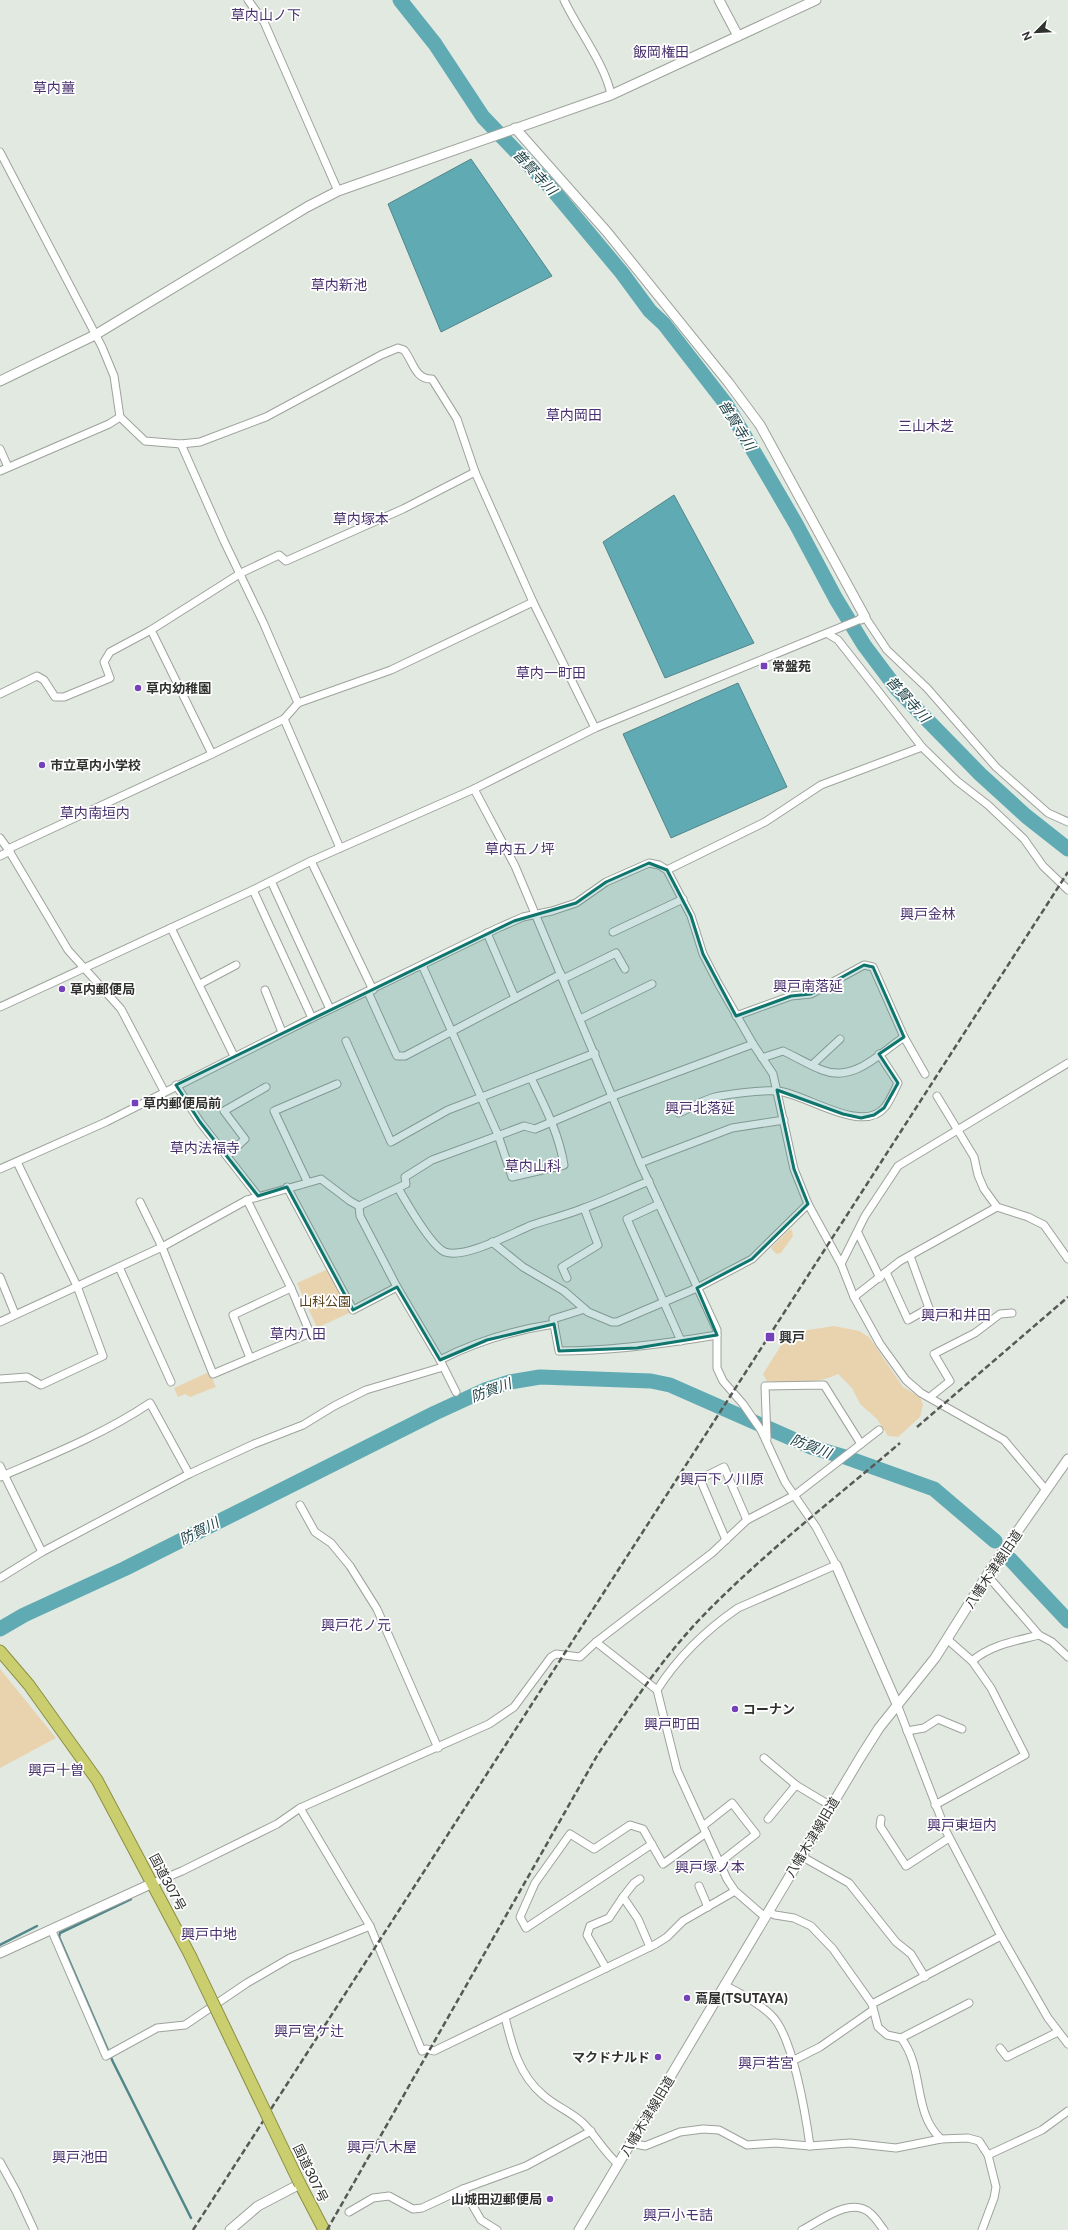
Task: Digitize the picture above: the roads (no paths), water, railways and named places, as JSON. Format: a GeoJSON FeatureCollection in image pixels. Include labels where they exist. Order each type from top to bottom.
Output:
{"type":"FeatureCollection","features":[{"type":"Feature","properties":{"kind":"highway","name":"国道307号"},"geometry":{"type":"LineString","coordinates":[[0,1651],[29,1685],[97,1780],[190,1955],[300,2184],[324,2230]]}},
{"type":"Feature","properties":{"kind":"street"},"geometry":{"type":"LineString","coordinates":[[248,0],[264,22],[338,191]]}},
{"type":"Feature","properties":{"kind":"street"},"geometry":{"type":"LineString","coordinates":[[564,0],[598,63],[610,88],[611,95]]}},
{"type":"Feature","properties":{"kind":"street"},"geometry":{"type":"LineString","coordinates":[[719,0],[738,36]]}},
{"type":"Feature","properties":{"kind":"street"},"geometry":{"type":"LineString","coordinates":[[0,381],[95,335],[307,207],[338,191],[478,140],[611,95],[816,0]]}},
{"type":"Feature","properties":{"kind":"street"},"geometry":{"type":"LineString","coordinates":[[511,130],[608,232],[724,376],[760,425],[863,618],[887,650],[927,688],[996,767],[1048,813],[1068,822]]}},
{"type":"Feature","properties":{"kind":"street"},"geometry":{"type":"LineString","coordinates":[[0,152],[95,335],[114,376],[120,417],[146,441],[181,444],[200,442],[266,417],[381,355],[398,348],[404,350],[419,376],[427,380],[432,379],[457,419],[475,472],[533,602],[595,728]]}},
{"type":"Feature","properties":{"kind":"street"},"geometry":{"type":"LineString","coordinates":[[0,471],[109,424],[120,417]]}},
{"type":"Feature","properties":{"kind":"street"},"geometry":{"type":"LineString","coordinates":[[181,444],[214,520],[241,573],[298,703]]}},
{"type":"Feature","properties":{"kind":"street"},"geometry":{"type":"LineString","coordinates":[[0,449],[8,467]]}},
{"type":"Feature","properties":{"kind":"street"},"geometry":{"type":"LineString","coordinates":[[0,694],[37,676],[44,680],[55,697],[64,697],[110,678],[104,662],[110,652],[151,630],[241,573],[279,555],[286,561],[403,509],[475,472]]}},
{"type":"Feature","properties":{"kind":"street"},"geometry":{"type":"LineString","coordinates":[[0,856],[9,850],[284,719],[298,703],[391,670],[533,602]]}},
{"type":"Feature","properties":{"kind":"street"},"geometry":{"type":"LineString","coordinates":[[0,1007],[253,890],[311,861],[474,789],[595,728],[828,634],[863,618]]}},
{"type":"Feature","properties":{"kind":"street"},"geometry":{"type":"LineString","coordinates":[[151,630],[212,754]]}},
{"type":"Feature","properties":{"kind":"street"},"geometry":{"type":"LineString","coordinates":[[828,634],[838,640],[922,747],[957,781],[988,805],[1024,839],[1043,866],[1068,890]]}},
{"type":"Feature","properties":{"kind":"street"},"geometry":{"type":"LineString","coordinates":[[284,719],[340,848]]}},
{"type":"Feature","properties":{"kind":"street"},"geometry":{"type":"LineString","coordinates":[[667,870],[765,822],[821,786],[922,747]]}},
{"type":"Feature","properties":{"kind":"street"},"geometry":{"type":"LineString","coordinates":[[474,789],[515,866],[640,1163],[696,1288],[717,1330],[717,1368],[722,1381],[752,1415],[785,1482],[816,1527],[836,1565],[897,1704],[949,1838],[1001,1936],[1048,2018],[1068,2044]]}},
{"type":"Feature","properties":{"kind":"street"},"geometry":{"type":"LineString","coordinates":[[0,838],[9,850],[68,950],[83,968],[109,993],[121,1009],[164,1091]]}},
{"type":"Feature","properties":{"kind":"street"},"geometry":{"type":"LineString","coordinates":[[311,861],[398,1056],[404,1056],[515,998],[616,953],[626,969]]}},
{"type":"Feature","properties":{"kind":"street"},"geometry":{"type":"LineString","coordinates":[[0,1169],[112,1118],[282,1032],[514,921],[536,914],[552,912],[576,903],[606,882],[649,863],[659,865],[667,870],[683,899],[703,954],[736,1016],[773,1074],[794,1169],[808,1204],[841,1264],[854,1297],[880,1344],[906,1380],[930,1398],[1004,1440],[1046,1490]]}},
{"type":"Feature","properties":{"kind":"street"},"geometry":{"type":"LineString","coordinates":[[271,881],[330,1009]]}},
{"type":"Feature","properties":{"kind":"street"},"geometry":{"type":"LineString","coordinates":[[253,890],[312,1018]]}},
{"type":"Feature","properties":{"kind":"street"},"geometry":{"type":"LineString","coordinates":[[613,932],[683,899]]}},
{"type":"Feature","properties":{"kind":"street"},"geometry":{"type":"LineString","coordinates":[[171,928],[200,984],[234,1056]]}},
{"type":"Feature","properties":{"kind":"street"},"geometry":{"type":"LineString","coordinates":[[488,933],[515,998]]}},
{"type":"Feature","properties":{"kind":"street"},"geometry":{"type":"LineString","coordinates":[[200,984],[236,964]]}},
{"type":"Feature","properties":{"kind":"street"},"geometry":{"type":"LineString","coordinates":[[422,965],[498,1135],[512,1177],[564,1166],[561,1146],[552,1122],[531,1078]]}},
{"type":"Feature","properties":{"kind":"street"},"geometry":{"type":"LineString","coordinates":[[736,1016],[791,996],[811,994],[864,965],[873,967],[904,1037],[925,1074]]}},
{"type":"Feature","properties":{"kind":"street"},"geometry":{"type":"LineString","coordinates":[[580,1018],[652,984]]}},
{"type":"Feature","properties":{"kind":"street"},"geometry":{"type":"LineString","coordinates":[[265,990],[282,1032]]}},
{"type":"Feature","properties":{"kind":"street"},"geometry":{"type":"LineString","coordinates":[[762,1058],[783,1050],[823,1071],[840,1074],[852,1072],[863,1066],[904,1037]]}},
{"type":"Feature","properties":{"kind":"street"},"geometry":{"type":"LineString","coordinates":[[812,1065],[840,1039]]}},
{"type":"Feature","properties":{"kind":"street"},"geometry":{"type":"LineString","coordinates":[[346,1041],[391,1142],[448,1110],[595,1053]]}},
{"type":"Feature","properties":{"kind":"street"},"geometry":{"type":"LineString","coordinates":[[358,1206],[406,1184],[405,1177],[432,1160],[524,1126],[535,1129],[613,1096],[753,1044]]}},
{"type":"Feature","properties":{"kind":"street"},"geometry":{"type":"LineString","coordinates":[[678,1114],[714,1098],[777,1090],[824,1105],[843,1114],[861,1118],[874,1116],[884,1108],[898,1083],[879,1054]]}},
{"type":"Feature","properties":{"kind":"street"},"geometry":{"type":"LineString","coordinates":[[841,1264],[858,1233],[865,1216],[898,1166],[958,1128],[1068,1063]]}},
{"type":"Feature","properties":{"kind":"street"},"geometry":{"type":"LineString","coordinates":[[307,1181],[274,1111],[337,1084]]}},
{"type":"Feature","properties":{"kind":"street"},"geometry":{"type":"LineString","coordinates":[[176,1085],[200,1122],[228,1155],[258,1196]]}},
{"type":"Feature","properties":{"kind":"street"},"geometry":{"type":"LineString","coordinates":[[228,1155],[245,1139],[224,1111],[266,1087]]}},
{"type":"Feature","properties":{"kind":"street"},"geometry":{"type":"LineString","coordinates":[[937,1096],[974,1156],[978,1175],[984,1189],[997,1207],[1028,1217],[1044,1226],[1068,1259]]}},
{"type":"Feature","properties":{"kind":"street"},"geometry":{"type":"LineString","coordinates":[[640,1163],[732,1128],[784,1120]]}},
{"type":"Feature","properties":{"kind":"street"},"geometry":{"type":"LineString","coordinates":[[0,1379],[28,1377],[42,1385],[103,1356],[77,1286],[17,1162]]}},
{"type":"Feature","properties":{"kind":"street"},"geometry":{"type":"LineString","coordinates":[[0,1322],[162,1247],[247,1200],[307,1181],[321,1179],[358,1206],[360,1216],[397,1287],[442,1364],[456,1392]]}},
{"type":"Feature","properties":{"kind":"street"},"geometry":{"type":"LineString","coordinates":[[398,1188],[419,1222],[440,1248],[446,1252],[479,1248],[532,1226],[584,1208],[649,1181]]}},
{"type":"Feature","properties":{"kind":"street"},"geometry":{"type":"LineString","coordinates":[[287,1187],[353,1310],[397,1287]]}},
{"type":"Feature","properties":{"kind":"street"},"geometry":{"type":"LineString","coordinates":[[140,1202],[162,1247],[213,1374],[310,1333],[291,1288],[247,1200]]}},
{"type":"Feature","properties":{"kind":"street"},"geometry":{"type":"LineString","coordinates":[[659,1204],[627,1219],[681,1341]]}},
{"type":"Feature","properties":{"kind":"street"},"geometry":{"type":"LineString","coordinates":[[492,1242],[523,1267],[564,1292],[585,1309],[602,1318],[617,1322],[696,1288],[752,1259],[808,1204]]}},
{"type":"Feature","properties":{"kind":"street"},"geometry":{"type":"LineString","coordinates":[[854,1297],[886,1272],[910,1256],[997,1207]]}},
{"type":"Feature","properties":{"kind":"street"},"geometry":{"type":"LineString","coordinates":[[567,1278],[562,1267],[598,1245],[584,1208]]}},
{"type":"Feature","properties":{"kind":"street"},"geometry":{"type":"LineString","coordinates":[[858,1233],[880,1278]]}},
{"type":"Feature","properties":{"kind":"street"},"geometry":{"type":"LineString","coordinates":[[886,1272],[908,1320],[929,1308],[910,1256]]}},
{"type":"Feature","properties":{"kind":"street"},"geometry":{"type":"LineString","coordinates":[[119,1267],[171,1382]]}},
{"type":"Feature","properties":{"kind":"street"},"geometry":{"type":"LineString","coordinates":[[0,1277],[15,1314]]}},
{"type":"Feature","properties":{"kind":"street"},"geometry":{"type":"LineString","coordinates":[[250,1358],[233,1315],[291,1288]]}},
{"type":"Feature","properties":{"kind":"street"},"geometry":{"type":"LineString","coordinates":[[585,1309],[553,1319],[559,1351],[600,1351],[717,1335]]}},
{"type":"Feature","properties":{"kind":"street"},"geometry":{"type":"LineString","coordinates":[[930,1398],[950,1381],[934,1354],[975,1333],[1000,1314],[1012,1313]]}},
{"type":"Feature","properties":{"kind":"street"},"geometry":{"type":"LineString","coordinates":[[0,1578],[42,1552],[189,1474],[254,1444],[303,1425],[334,1406],[366,1390],[442,1364],[457,1351],[487,1340],[530,1327],[554,1324]]}},
{"type":"Feature","properties":{"kind":"street"},"geometry":{"type":"LineString","coordinates":[[767,1443],[765,1386],[824,1385],[861,1444]]}},
{"type":"Feature","properties":{"kind":"street"},"geometry":{"type":"LineString","coordinates":[[2,1476],[52,1455],[136,1412],[150,1403],[189,1474]]}},
{"type":"Feature","properties":{"kind":"street"},"geometry":{"type":"LineString","coordinates":[[0,1953],[182,1871],[277,1824],[300,1808],[438,1748],[489,1724],[514,1707],[551,1657],[556,1654],[580,1657],[596,1642],[662,1593],[726,1540],[747,1520],[795,1495],[879,1430]]}},
{"type":"Feature","properties":{"kind":"street","name":"八幡木津線旧道"},"geometry":{"type":"LineString","coordinates":[[579,2230],[801,1856],[879,1728],[921,1676],[947,1639],[987,1576],[1068,1459]]}},
{"type":"Feature","properties":{"kind":"street"},"geometry":{"type":"LineString","coordinates":[[0,1466],[2,1476],[42,1552]]}},
{"type":"Feature","properties":{"kind":"street"},"geometry":{"type":"LineString","coordinates":[[726,1540],[700,1479],[724,1467],[747,1520]]}},
{"type":"Feature","properties":{"kind":"street"},"geometry":{"type":"LineString","coordinates":[[300,1505],[315,1532],[331,1543],[350,1566],[377,1609],[438,1748]]}},
{"type":"Feature","properties":{"kind":"street"},"geometry":{"type":"LineString","coordinates":[[657,1690],[666,1675],[690,1649],[709,1630],[732,1612],[836,1565]]}},
{"type":"Feature","properties":{"kind":"street"},"geometry":{"type":"LineString","coordinates":[[987,1576],[1039,1635],[1052,1642],[1068,1657]]}},
{"type":"Feature","properties":{"kind":"street"},"geometry":{"type":"LineString","coordinates":[[972,1661],[984,1652],[995,1647],[1039,1635]]}},
{"type":"Feature","properties":{"kind":"street"},"geometry":{"type":"LineString","coordinates":[[936,1805],[1025,1755],[991,1688],[972,1661],[947,1639]]}},
{"type":"Feature","properties":{"kind":"street"},"geometry":{"type":"LineString","coordinates":[[596,1642],[657,1690],[677,1770],[719,1862],[735,1891],[767,1914],[794,1918],[811,1926],[833,1949],[873,2007],[878,2027],[887,2035],[901,2038],[969,2003]]}},
{"type":"Feature","properties":{"kind":"street"},"geometry":{"type":"LineString","coordinates":[[907,1730],[924,1728],[938,1719],[962,1729]]}},
{"type":"Feature","properties":{"kind":"street"},"geometry":{"type":"LineString","coordinates":[[764,1758],[796,1785],[831,1806]]}},
{"type":"Feature","properties":{"kind":"street"},"geometry":{"type":"LineString","coordinates":[[768,1819],[796,1785]]}},
{"type":"Feature","properties":{"kind":"street"},"geometry":{"type":"LineString","coordinates":[[652,1844],[526,1928],[520,1917],[535,1884],[570,1834],[594,1849],[630,1825],[643,1829],[652,1844],[663,1864],[704,1830],[732,1803],[756,1834],[719,1862]]}},
{"type":"Feature","properties":{"kind":"street"},"geometry":{"type":"LineString","coordinates":[[300,1808],[370,1926],[422,2051],[426,2049],[434,2051],[650,1947],[667,1937],[683,1921],[735,1891]]}},
{"type":"Feature","properties":{"kind":"street"},"geometry":{"type":"LineString","coordinates":[[881,1819],[880,1826],[906,1866],[949,1838]]}},
{"type":"Feature","properties":{"kind":"street"},"geometry":{"type":"LineString","coordinates":[[801,1856],[849,1883],[896,1942],[910,1954],[925,1977]]}},
{"type":"Feature","properties":{"kind":"street"},"geometry":{"type":"LineString","coordinates":[[606,1968],[587,1935],[590,1926],[609,1918],[634,1883],[640,1879]]}},
{"type":"Feature","properties":{"kind":"street"},"geometry":{"type":"LineString","coordinates":[[699,1886],[708,1907]]}},
{"type":"Feature","properties":{"kind":"street"},"geometry":{"type":"LineString","coordinates":[[623,1897],[638,1919],[650,1947]]}},
{"type":"Feature","properties":{"kind":"street"},"geometry":{"type":"LineString","coordinates":[[51,1929],[106,2056],[157,2028],[185,2024],[247,1983],[290,1958],[370,1926]]}},
{"type":"Feature","properties":{"kind":"street"},"geometry":{"type":"LineString","coordinates":[[792,2061],[820,2047],[873,2007],[1001,1936]]}},
{"type":"Feature","properties":{"kind":"street"},"geometry":{"type":"LineString","coordinates":[[724,1986],[772,2015],[788,2046],[804,2104],[810,2146]]}},
{"type":"Feature","properties":{"kind":"street"},"geometry":{"type":"LineString","coordinates":[[505,2017],[515,2057],[533,2084],[543,2096],[572,2113],[591,2131],[609,2156],[618,2164]]}},
{"type":"Feature","properties":{"kind":"street"},"geometry":{"type":"LineString","coordinates":[[1000,2048],[1007,2057],[1058,2032]]}},
{"type":"Feature","properties":{"kind":"street"},"geometry":{"type":"LineString","coordinates":[[901,2038],[909,2049],[915,2065],[923,2108],[928,2124],[941,2139]]}},
{"type":"Feature","properties":{"kind":"street"},"geometry":{"type":"LineString","coordinates":[[988,2155],[1042,2130],[1068,2111]]}},
{"type":"Feature","properties":{"kind":"street"},"geometry":{"type":"LineString","coordinates":[[631,2143],[645,2146],[680,2132],[703,2129],[718,2130],[746,2145],[775,2143],[810,2146],[850,2143],[896,2148],[941,2139],[968,2138],[979,2141],[988,2155],[996,2187],[994,2198],[982,2230]]}},
{"type":"Feature","properties":{"kind":"street"},"geometry":{"type":"LineString","coordinates":[[349,2212],[373,2198],[389,2196],[413,2209],[422,2208],[463,2189],[526,2166],[591,2131]]}},
{"type":"Feature","properties":{"kind":"street"},"geometry":{"type":"LineString","coordinates":[[0,2162],[16,2190],[34,2230]]}},
{"type":"Feature","properties":{"kind":"street"},"geometry":{"type":"LineString","coordinates":[[230,2230],[258,2206],[300,2184]]}},
{"type":"Feature","properties":{"kind":"street"},"geometry":{"type":"LineString","coordinates":[[463,2189],[480,2220],[497,2230]]}},
{"type":"Feature","properties":{"kind":"street"},"geometry":{"type":"LineString","coordinates":[[802,2230],[846,2207],[860,2207],[870,2212],[884,2230]]}},
{"type":"Feature","properties":{"kind":"water"},"geometry":{"type":"Polygon","coordinates":[[[471,159],[552,276],[441,332],[388,204],[471,159]]]}},
{"type":"Feature","properties":{"kind":"water"},"geometry":{"type":"Polygon","coordinates":[[[674,495],[754,643],[665,678],[603,542],[674,495]]]}},
{"type":"Feature","properties":{"kind":"water"},"geometry":{"type":"Polygon","coordinates":[[[738,683],[787,787],[671,838],[623,734],[738,683]]]}},
{"type":"Feature","properties":{"kind":"waterway","name":"普賢寺川"},"geometry":{"type":"LineString","coordinates":[[400,0],[435,44],[483,117],[552,189],[622,273],[650,311],[664,324],[726,404],[796,524],[836,599],[864,645],[897,689],[980,774],[1026,816],[1068,849]]}},
{"type":"Feature","properties":{"kind":"waterway","name":"防賀川"},"geometry":{"type":"LineString","coordinates":[[0,1629],[24,1615],[124,1569],[435,1413],[485,1390],[510,1382],[540,1377],[651,1381],[670,1385],[811,1447],[845,1457],[934,1489],[995,1541]]}},
{"type":"Feature","properties":{"kind":"waterway","name":"防賀川"},"geometry":{"type":"LineString","coordinates":[[1010,1559],[1068,1621]]}},
{"type":"Feature","properties":{"kind":"waterway"},"geometry":{"type":"LineString","coordinates":[[131,1899],[60,1933],[59,1937],[113,2062],[191,2218]]}},
{"type":"Feature","properties":{"kind":"waterway"},"geometry":{"type":"LineString","coordinates":[[0,1945],[37,1926]]}},
{"type":"Feature","properties":{"kind":"railway"},"geometry":{"type":"LineString","coordinates":[[193,2230],[1068,872]]}},
{"type":"Feature","properties":{"kind":"railway"},"geometry":{"type":"LineString","coordinates":[[917,1427],[1068,1297]]}},
{"type":"Feature","properties":{"kind":"railway"},"geometry":{"type":"LineString","coordinates":[[327,2230],[598,1754],[645,1686],[698,1621],[746,1574],[771,1551],[900,1443]]}},
{"type":"Feature","properties":{"kind":"place","name":"常盤苑"},"geometry":{"type":"Point","coordinates":[764,666]}},
{"type":"Feature","properties":{"kind":"place","name":"草内幼稚園"},"geometry":{"type":"Point","coordinates":[138,688]}},
{"type":"Feature","properties":{"kind":"place","name":"市立草内小学校"},"geometry":{"type":"Point","coordinates":[42,765]}},
{"type":"Feature","properties":{"kind":"place","name":"草内郵便局"},"geometry":{"type":"Point","coordinates":[62,989]}},
{"type":"Feature","properties":{"kind":"place","name":"草内郵便局前"},"geometry":{"type":"Point","coordinates":[135,1103]}},
{"type":"Feature","properties":{"kind":"place","name":"興戸"},"geometry":{"type":"Point","coordinates":[770,1337]}},
{"type":"Feature","properties":{"kind":"place","name":"コーナン"},"geometry":{"type":"Point","coordinates":[735,1709]}},
{"type":"Feature","properties":{"kind":"place","name":"蔦屋(TSUTAYA)"},"geometry":{"type":"Point","coordinates":[687,1998]}},
{"type":"Feature","properties":{"kind":"place","name":"マクドナルド"},"geometry":{"type":"Point","coordinates":[658,2057]}},
{"type":"Feature","properties":{"kind":"place","name":"山城田辺郵便局"},"geometry":{"type":"Point","coordinates":[550,2199]}},
{"type":"Feature","properties":{"kind":"district","name":"草内山ノ下"},"geometry":{"type":"Point","coordinates":[266,15]}},
{"type":"Feature","properties":{"kind":"district","name":"飯岡権田"},"geometry":{"type":"Point","coordinates":[661,52]}},
{"type":"Feature","properties":{"kind":"district","name":"草内薑"},"geometry":{"type":"Point","coordinates":[54,88]}},
{"type":"Feature","properties":{"kind":"district","name":"草内新池"},"geometry":{"type":"Point","coordinates":[339,285]}},
{"type":"Feature","properties":{"kind":"district","name":"草内岡田"},"geometry":{"type":"Point","coordinates":[574,415]}},
{"type":"Feature","properties":{"kind":"district","name":"三山木芝"},"geometry":{"type":"Point","coordinates":[926,426]}},
{"type":"Feature","properties":{"kind":"district","name":"草内塚本"},"geometry":{"type":"Point","coordinates":[361,519]}},
{"type":"Feature","properties":{"kind":"district","name":"草内一町田"},"geometry":{"type":"Point","coordinates":[551,673]}},
{"type":"Feature","properties":{"kind":"district","name":"草内南垣内"},"geometry":{"type":"Point","coordinates":[95,813]}},
{"type":"Feature","properties":{"kind":"district","name":"草内五ノ坪"},"geometry":{"type":"Point","coordinates":[520,849]}},
{"type":"Feature","properties":{"kind":"district","name":"興戸金林"},"geometry":{"type":"Point","coordinates":[928,914]}},
{"type":"Feature","properties":{"kind":"district","name":"興戸南落延"},"geometry":{"type":"Point","coordinates":[808,986]}},
{"type":"Feature","properties":{"kind":"district","name":"興戸北落延"},"geometry":{"type":"Point","coordinates":[700,1108]}},
{"type":"Feature","properties":{"kind":"district","name":"草内法福寺"},"geometry":{"type":"Point","coordinates":[205,1148]}},
{"type":"Feature","properties":{"kind":"district","name":"草内山科"},"geometry":{"type":"Point","coordinates":[533,1166]}},
{"type":"Feature","properties":{"kind":"district","name":"興戸和井田"},"geometry":{"type":"Point","coordinates":[956,1315]}},
{"type":"Feature","properties":{"kind":"district","name":"草内八田"},"geometry":{"type":"Point","coordinates":[298,1334]}},
{"type":"Feature","properties":{"kind":"district","name":"興戸下ノ川原"},"geometry":{"type":"Point","coordinates":[722,1479]}},
{"type":"Feature","properties":{"kind":"district","name":"興戸花ノ元"},"geometry":{"type":"Point","coordinates":[356,1625]}},
{"type":"Feature","properties":{"kind":"district","name":"興戸町田"},"geometry":{"type":"Point","coordinates":[672,1724]}},
{"type":"Feature","properties":{"kind":"district","name":"興戸十曽"},"geometry":{"type":"Point","coordinates":[56,1770]}},
{"type":"Feature","properties":{"kind":"district","name":"興戸東垣内"},"geometry":{"type":"Point","coordinates":[962,1825]}},
{"type":"Feature","properties":{"kind":"district","name":"興戸塚ノ本"},"geometry":{"type":"Point","coordinates":[710,1867]}},
{"type":"Feature","properties":{"kind":"district","name":"興戸中地"},"geometry":{"type":"Point","coordinates":[209,1934]}},
{"type":"Feature","properties":{"kind":"district","name":"興戸宮ケ辻"},"geometry":{"type":"Point","coordinates":[309,2031]}},
{"type":"Feature","properties":{"kind":"district","name":"興戸若宮"},"geometry":{"type":"Point","coordinates":[766,2063]}},
{"type":"Feature","properties":{"kind":"district","name":"興戸八木屋"},"geometry":{"type":"Point","coordinates":[382,2147]}},
{"type":"Feature","properties":{"kind":"district","name":"興戸池田"},"geometry":{"type":"Point","coordinates":[80,2157]}},
{"type":"Feature","properties":{"kind":"district","name":"興戸小モ詰"},"geometry":{"type":"Point","coordinates":[678,2215]}},
{"type":"Feature","properties":{"kind":"park label","name":"山科公園"},"geometry":{"type":"Point","coordinates":[325,1301]}}]}
